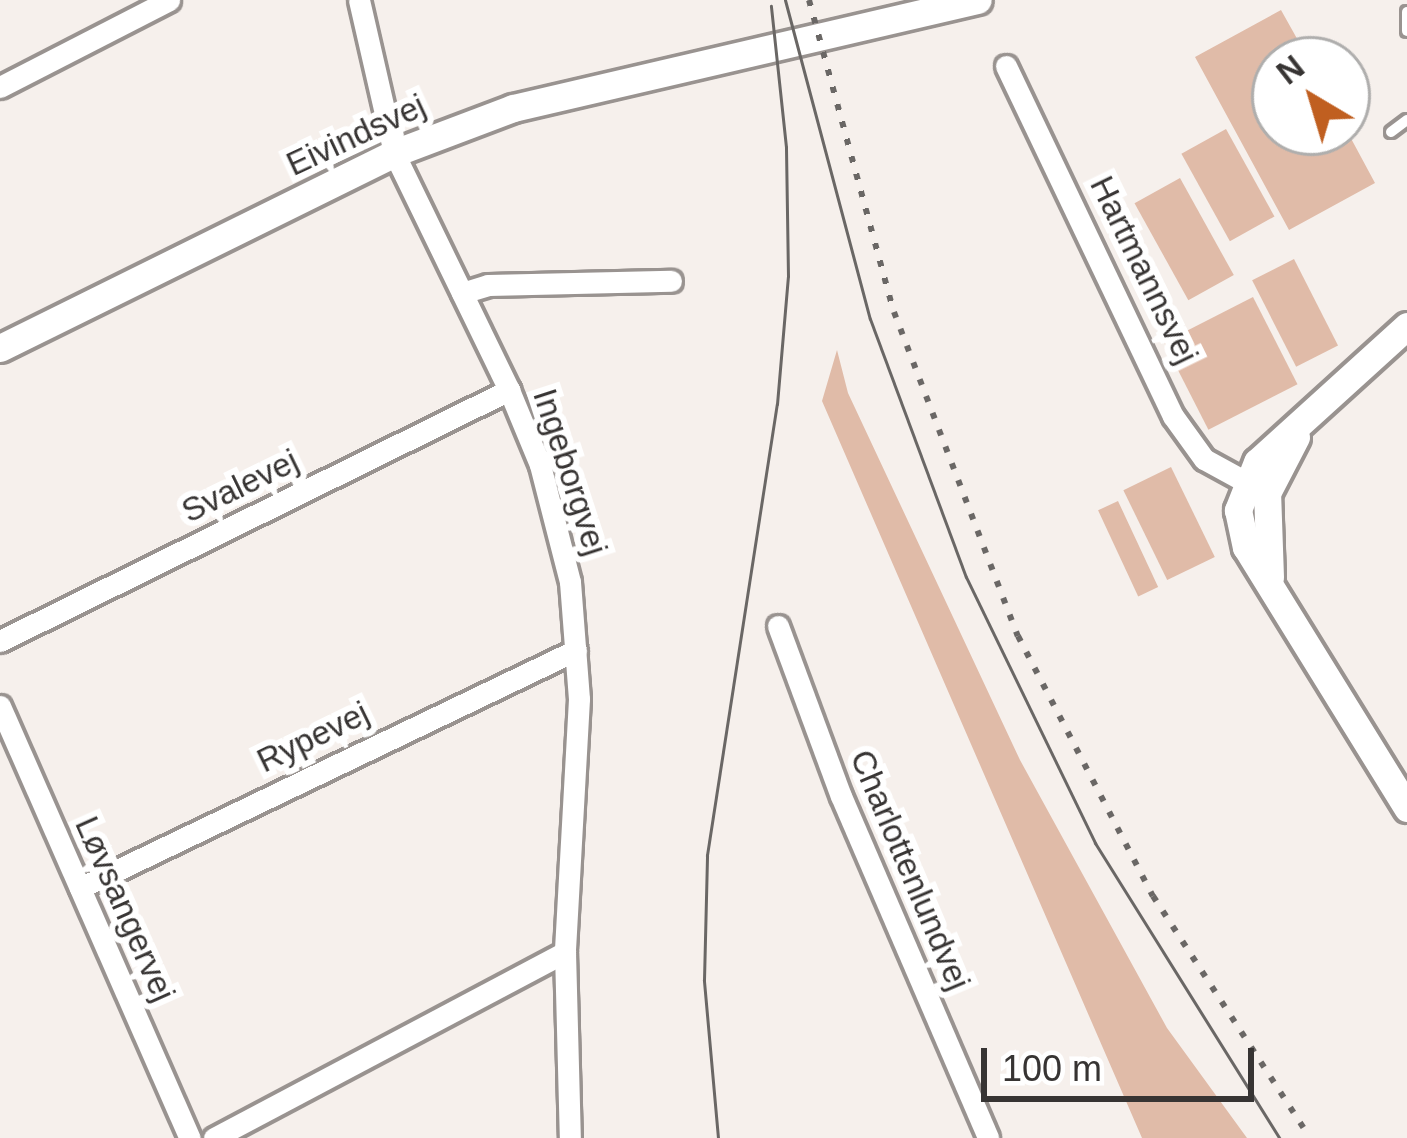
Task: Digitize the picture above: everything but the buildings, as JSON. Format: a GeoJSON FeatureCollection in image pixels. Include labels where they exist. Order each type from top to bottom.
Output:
{"type":"FeatureCollection","features":[{"type":"Feature","properties":{"kind":"street"},"geometry":{"type":"LineString","coordinates":[[0,87],[169,0]]}},
{"type":"Feature","properties":{"kind":"street","name":"Ingeborgvej"},"geometry":{"type":"LineString","coordinates":[[359,0],[394,153],[509,390],[555,518],[576,650],[566,952],[570,1138]]}},
{"type":"Feature","properties":{"kind":"street","name":"Eivindsvej"},"geometry":{"type":"LineString","coordinates":[[0,348],[394,153],[531,103],[978,0]]}},
{"type":"Feature","properties":{"kind":"street","name":"Hartmannsvej"},"geometry":{"type":"LineString","coordinates":[[1006,66],[1174,416],[1204,459],[1256,488]]}},
{"type":"Feature","properties":{"kind":"street"},"geometry":{"type":"LineString","coordinates":[[462,293],[488,285],[671,281]]}},
{"type":"Feature","properties":{"kind":"street"},"geometry":{"type":"LineString","coordinates":[[1407,326],[1308,417],[1256,488],[1270,581],[1407,808]]}},
{"type":"Feature","properties":{"kind":"street","name":"Svalevej"},"geometry":{"type":"LineString","coordinates":[[0,641],[509,390]]}},
{"type":"Feature","properties":{"kind":"street","name":"Charlottenlundvej"},"geometry":{"type":"LineString","coordinates":[[778,626],[841,796],[988,1138]]}},
{"type":"Feature","properties":{"kind":"street","name":"Rypevej"},"geometry":{"type":"LineString","coordinates":[[80,888],[576,650]]}},
{"type":"Feature","properties":{"kind":"street","name":"Løvsangervej"},"geometry":{"type":"LineString","coordinates":[[0,706],[190,1138]]}},
{"type":"Feature","properties":{"kind":"street"},"geometry":{"type":"LineString","coordinates":[[214,1138],[566,952]]}},
{"type":"Feature","properties":{"kind":"lane"},"geometry":{"type":"LineString","coordinates":[[1407,12],[1407,31]]}},
{"type":"Feature","properties":{"kind":"lane"},"geometry":{"type":"LineString","coordinates":[[1391,132],[1407,120]]}},
{"type":"Feature","properties":{"kind":"shaded area"},"geometry":{"type":"Polygon","coordinates":[[[1281,10],[1296,36],[1251,36],[1251,156],[1360,156],[1375,183],[1289,230],[1195,57],[1281,10]]]}},
{"type":"Feature","properties":{"kind":"shaded area"},"geometry":{"type":"Polygon","coordinates":[[[1226,129],[1274,216],[1230,241],[1181,154],[1226,129]]]}},
{"type":"Feature","properties":{"kind":"shaded area"},"geometry":{"type":"Polygon","coordinates":[[[1180,178],[1234,275],[1188,300],[1135,203],[1180,178]]]}},
{"type":"Feature","properties":{"kind":"shaded area"},"geometry":{"type":"Polygon","coordinates":[[[1294,259],[1338,345],[1296,367],[1252,280],[1294,259]]]}},
{"type":"Feature","properties":{"kind":"shaded area"},"geometry":{"type":"Polygon","coordinates":[[[1253,297],[1297,384],[1208,430],[1164,342],[1253,297]]]}},
{"type":"Feature","properties":{"kind":"shaded area"},"geometry":{"type":"Polygon","coordinates":[[[837,350],[848,393],[1020,760],[1167,1028],[1247,1138],[1142,1138],[822,401],[837,350]]]}},
{"type":"Feature","properties":{"kind":"shaded area"},"geometry":{"type":"Polygon","coordinates":[[[1171,467],[1215,557],[1167,580],[1123,490],[1171,467]]]}},
{"type":"Feature","properties":{"kind":"shaded area"},"geometry":{"type":"Polygon","coordinates":[[[1118,501],[1158,587],[1138,596],[1098,510],[1118,501]]]}},
{"type":"Feature","properties":{"kind":"tram line"},"geometry":{"type":"LineString","coordinates":[[785,0],[870,319],[966,577],[1095,843],[1279,1138]]}},
{"type":"Feature","properties":{"kind":"tram line"},"geometry":{"type":"LineString","coordinates":[[718,1138],[704,980],[707,855],[777,404],[788,276],[786,147],[771,6]]}},
{"type":"Feature","properties":{"kind":"railway"},"geometry":{"type":"LineString","coordinates":[[809,0],[894,312],[1018,636],[1153,896],[1310,1138]]}}]}
